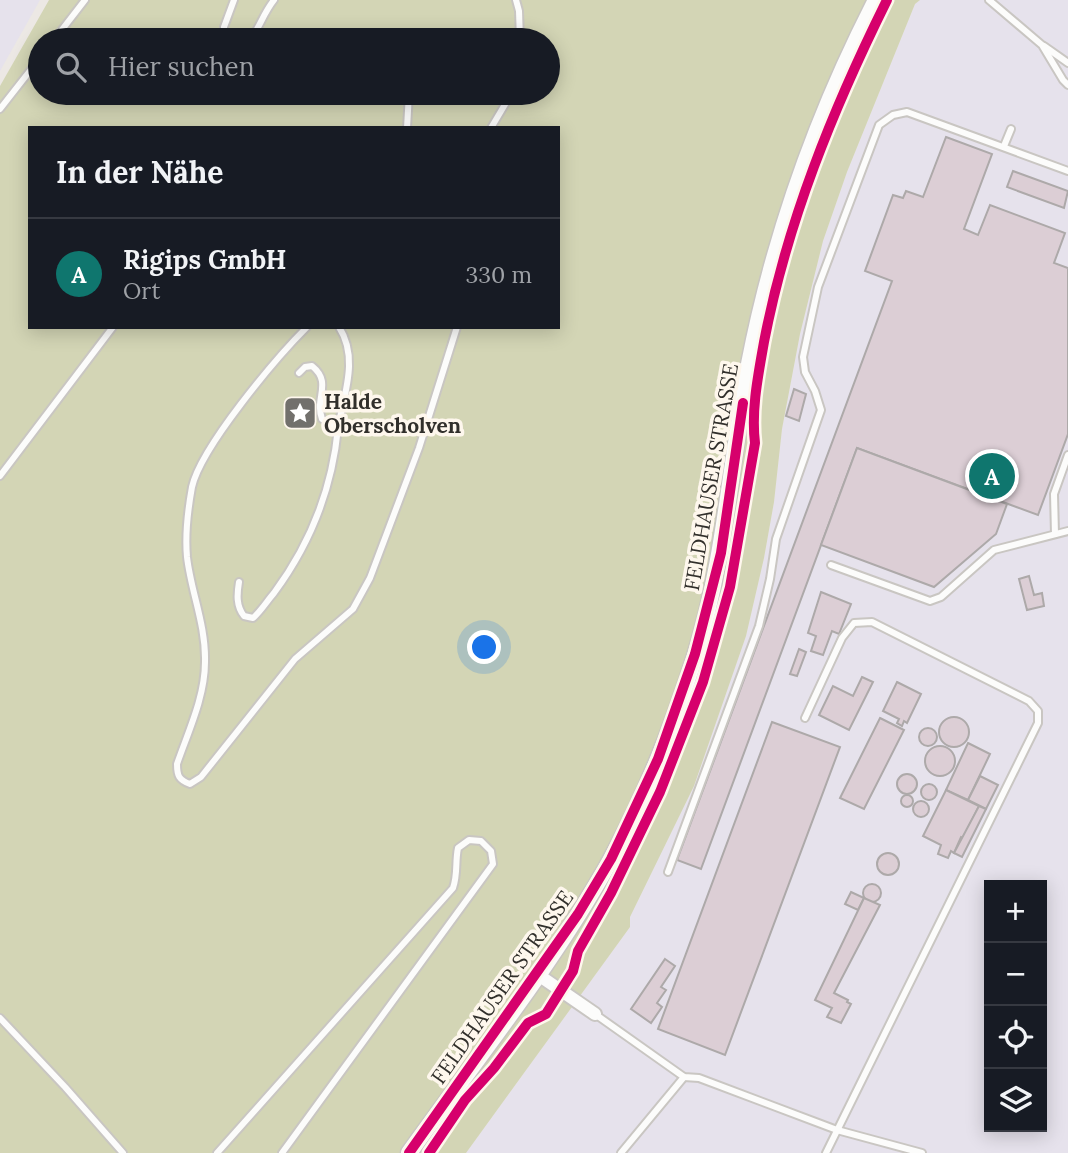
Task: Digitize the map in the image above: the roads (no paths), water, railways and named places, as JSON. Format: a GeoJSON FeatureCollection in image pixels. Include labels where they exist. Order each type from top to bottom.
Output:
{"type":"FeatureCollection","features":[{"type":"Feature","properties":{"kind":"street","name":"FELDHAUSER STRASSE"},"geometry":{"type":"LineString","coordinates":[[409,1153],[579,914],[611,859],[658,759],[695,654],[721,553],[749,366],[767,279],[816,130],[844,63],[876,0]]}},
{"type":"Feature","properties":{"kind":"street"},"geometry":{"type":"LineString","coordinates":[[537,974],[595,1014]]}},
{"type":"Feature","properties":{"kind":"lane"},"geometry":{"type":"LineString","coordinates":[[63,28],[85,0]]}},
{"type":"Feature","properties":{"kind":"lane"},"geometry":{"type":"LineString","coordinates":[[224,28],[234,0]]}},
{"type":"Feature","properties":{"kind":"lane"},"geometry":{"type":"LineString","coordinates":[[258,28],[262,16],[274,0]]}},
{"type":"Feature","properties":{"kind":"lane"},"geometry":{"type":"LineString","coordinates":[[516,0],[520,28]]}},
{"type":"Feature","properties":{"kind":"lane"},"geometry":{"type":"LineString","coordinates":[[989,0],[1042,45],[1068,63]]}},
{"type":"Feature","properties":{"kind":"lane"},"geometry":{"type":"LineString","coordinates":[[1042,45],[1062,80],[1068,85]]}},
{"type":"Feature","properties":{"kind":"lane"},"geometry":{"type":"LineString","coordinates":[[0,109],[28,73]]}},
{"type":"Feature","properties":{"kind":"lane"},"geometry":{"type":"LineString","coordinates":[[407,126],[408,105]]}},
{"type":"Feature","properties":{"kind":"lane"},"geometry":{"type":"LineString","coordinates":[[492,126],[505,105]]}},
{"type":"Feature","properties":{"kind":"lane"},"geometry":{"type":"LineString","coordinates":[[668,872],[759,626],[771,579],[775,539],[821,410],[805,372],[803,357],[818,287],[879,125],[892,115],[907,112],[1068,171]]}},
{"type":"Feature","properties":{"kind":"lane"},"geometry":{"type":"LineString","coordinates":[[1004,146],[1011,129]]}},
{"type":"Feature","properties":{"kind":"lane"},"geometry":{"type":"LineString","coordinates":[[0,476],[111,329]]}},
{"type":"Feature","properties":{"kind":"lane"},"geometry":{"type":"LineString","coordinates":[[305,329],[277,359],[227,424],[206,456],[193,484],[187,555],[202,624],[205,664],[204,685],[177,764],[177,775],[182,781],[190,783],[201,777],[295,659],[353,609],[370,578],[419,448],[456,329]]}},
{"type":"Feature","properties":{"kind":"lane"},"geometry":{"type":"LineString","coordinates":[[239,582],[237,598],[241,613],[249,619],[253,618],[283,580],[318,519],[351,361],[346,339],[340,329]]}},
{"type":"Feature","properties":{"kind":"lane"},"geometry":{"type":"LineString","coordinates":[[299,373],[305,367],[312,366],[320,372],[323,382],[318,410],[322,419],[338,428]]}},
{"type":"Feature","properties":{"kind":"lane"},"geometry":{"type":"LineString","coordinates":[[1055,534],[1054,494],[1068,455]]}},
{"type":"Feature","properties":{"kind":"lane"},"geometry":{"type":"LineString","coordinates":[[831,565],[930,601],[941,597],[994,550],[1068,531]]}},
{"type":"Feature","properties":{"kind":"lane"},"geometry":{"type":"LineString","coordinates":[[805,718],[842,638],[855,623],[872,622],[1029,701],[1038,711],[1038,723],[826,1153]]}},
{"type":"Feature","properties":{"kind":"lane"},"geometry":{"type":"LineString","coordinates":[[217,1153],[453,888],[458,875],[458,848],[469,840],[481,841],[491,851],[493,864],[282,1153]]}},
{"type":"Feature","properties":{"kind":"lane"},"geometry":{"type":"LineString","coordinates":[[595,1014],[684,1077],[699,1078],[837,1130],[922,1153]]}},
{"type":"Feature","properties":{"kind":"lane"},"geometry":{"type":"LineString","coordinates":[[0,1018],[123,1153]]}},
{"type":"Feature","properties":{"kind":"lane"},"geometry":{"type":"LineString","coordinates":[[621,1153],[684,1077]]}},
{"type":"Feature","properties":{"kind":"place","name":"Halde Oberscholven"},"geometry":{"type":"Point","coordinates":[300,413]}},
{"type":"Feature","properties":{"kind":"place","name":"Rigips GmbH"},"geometry":{"type":"Point","coordinates":[992,476]}}]}
